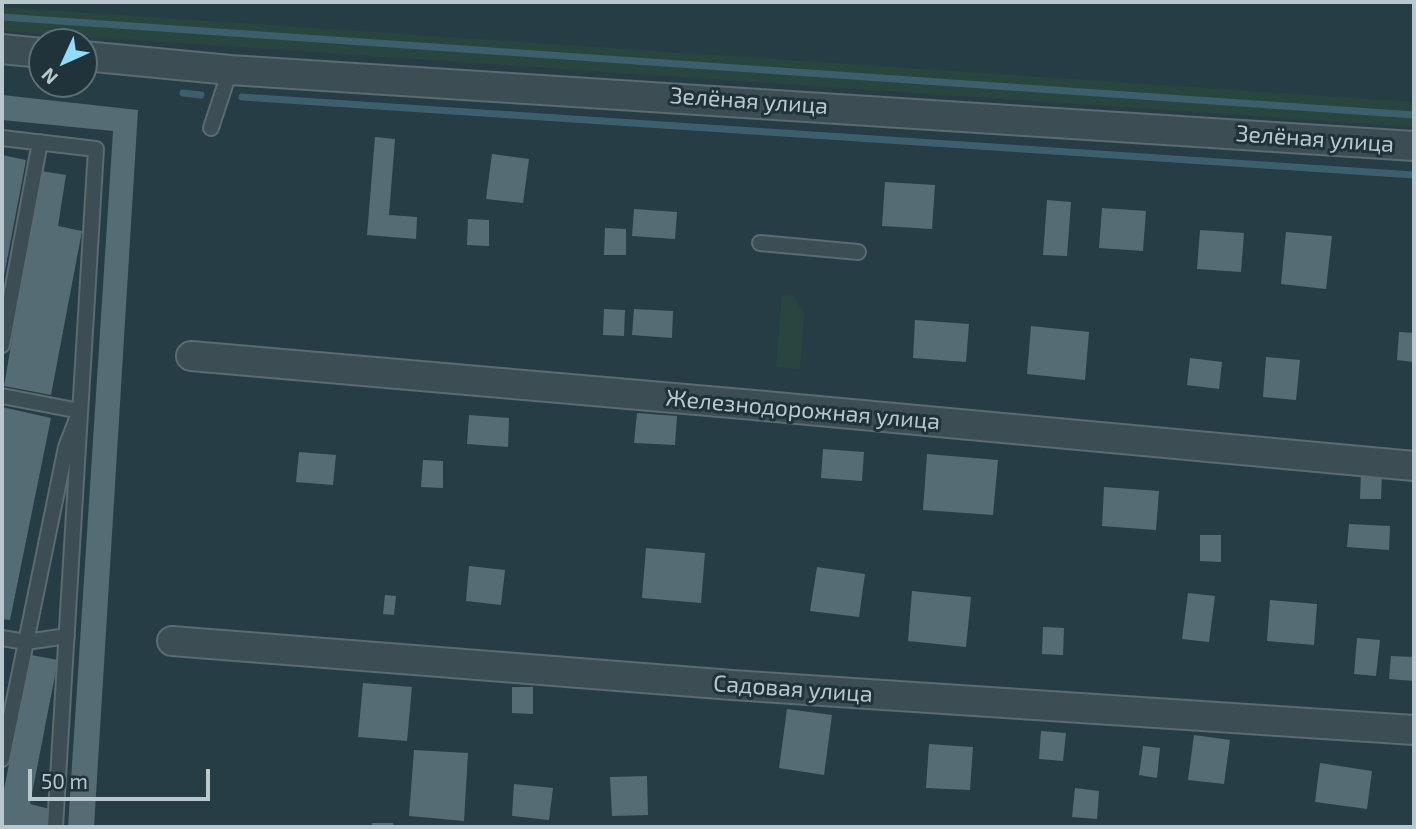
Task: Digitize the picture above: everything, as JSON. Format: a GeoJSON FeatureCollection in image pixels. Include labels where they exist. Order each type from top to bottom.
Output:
{"type":"FeatureCollection","features":[{"type":"Feature","properties":{"kind":"street"},"geometry":{"type":"LineString","coordinates":[[2,49],[28,52]]}},
{"type":"Feature","properties":{"kind":"street","name":"Зелёная улица"},"geometry":{"type":"LineString","coordinates":[[98,57],[230,70],[1414,146]]}},
{"type":"Feature","properties":{"kind":"street","name":"Железнодорожная улица"},"geometry":{"type":"LineString","coordinates":[[191,356],[1414,466]]}},
{"type":"Feature","properties":{"kind":"street","name":"Садовая улица"},"geometry":{"type":"LineString","coordinates":[[172,641],[746,686],[1414,730]]}},
{"type":"Feature","properties":{"kind":"lane"},"geometry":{"type":"LineString","coordinates":[[211,128],[230,70]]}},
{"type":"Feature","properties":{"kind":"lane"},"geometry":{"type":"LineString","coordinates":[[2,138],[96,149],[55,827]]}},
{"type":"Feature","properties":{"kind":"lane"},"geometry":{"type":"LineString","coordinates":[[2,345],[40,142]]}},
{"type":"Feature","properties":{"kind":"lane"},"geometry":{"type":"LineString","coordinates":[[760,243],[858,252]]}},
{"type":"Feature","properties":{"kind":"lane"},"geometry":{"type":"LineString","coordinates":[[2,396],[80,411]]}},
{"type":"Feature","properties":{"kind":"lane"},"geometry":{"type":"LineString","coordinates":[[2,759],[66,447],[80,411]]}},
{"type":"Feature","properties":{"kind":"lane"},"geometry":{"type":"LineString","coordinates":[[2,638],[26,642],[67,636]]}},
{"type":"Feature","properties":{"kind":"green space"},"geometry":{"type":"Polygon","coordinates":[[[2,7],[1414,102],[1414,127],[98,38],[98,28],[28,28],[28,33],[2,31],[2,7]]]}},
{"type":"Feature","properties":{"kind":"green space"},"geometry":{"type":"Polygon","coordinates":[[[782,295],[794,296],[804,314],[800,369],[776,367],[782,295]]]}},
{"type":"Feature","properties":{"kind":"building"},"geometry":{"type":"Polygon","coordinates":[[[2,95],[138,110],[94,827],[68,827],[113,131],[2,120],[2,95]]]}},
{"type":"Feature","properties":{"kind":"building"},"geometry":{"type":"Polygon","coordinates":[[[375,137],[395,139],[389,215],[417,217],[416,239],[367,235],[375,137]]]}},
{"type":"Feature","properties":{"kind":"building"},"geometry":{"type":"Polygon","coordinates":[[[492,154],[529,159],[523,203],[486,199],[492,154]]]}},
{"type":"Feature","properties":{"kind":"building"},"geometry":{"type":"Polygon","coordinates":[[[2,155],[26,160],[3,281],[2,281],[2,155]]]}},
{"type":"Feature","properties":{"kind":"building"},"geometry":{"type":"Polygon","coordinates":[[[41,171],[66,175],[58,226],[82,231],[51,395],[4,386],[41,171]]]}},
{"type":"Feature","properties":{"kind":"building"},"geometry":{"type":"Polygon","coordinates":[[[885,182],[935,185],[932,229],[882,226],[885,182]]]}},
{"type":"Feature","properties":{"kind":"building"},"geometry":{"type":"Polygon","coordinates":[[[1047,200],[1071,202],[1067,256],[1043,255],[1047,200]]]}},
{"type":"Feature","properties":{"kind":"building"},"geometry":{"type":"Polygon","coordinates":[[[1102,208],[1146,211],[1143,251],[1099,248],[1102,208]]]}},
{"type":"Feature","properties":{"kind":"building"},"geometry":{"type":"Polygon","coordinates":[[[634,209],[677,212],[675,239],[632,236],[634,209]]]}},
{"type":"Feature","properties":{"kind":"building"},"geometry":{"type":"Polygon","coordinates":[[[468,219],[489,220],[489,246],[467,245],[468,219]]]}},
{"type":"Feature","properties":{"kind":"building"},"geometry":{"type":"Polygon","coordinates":[[[605,228],[626,229],[626,255],[604,255],[605,228]]]}},
{"type":"Feature","properties":{"kind":"building"},"geometry":{"type":"Polygon","coordinates":[[[1200,230],[1244,233],[1241,272],[1197,269],[1200,230]]]}},
{"type":"Feature","properties":{"kind":"building"},"geometry":{"type":"Polygon","coordinates":[[[1286,232],[1332,236],[1326,289],[1281,284],[1286,232]]]}},
{"type":"Feature","properties":{"kind":"building"},"geometry":{"type":"Polygon","coordinates":[[[604,309],[625,310],[624,336],[603,335],[604,309]]]}},
{"type":"Feature","properties":{"kind":"building"},"geometry":{"type":"Polygon","coordinates":[[[634,309],[673,311],[672,338],[632,335],[634,309]]]}},
{"type":"Feature","properties":{"kind":"building"},"geometry":{"type":"Polygon","coordinates":[[[915,320],[969,324],[966,362],[913,358],[915,320]]]}},
{"type":"Feature","properties":{"kind":"building"},"geometry":{"type":"Polygon","coordinates":[[[1031,326],[1089,332],[1085,380],[1027,374],[1031,326]]]}},
{"type":"Feature","properties":{"kind":"building"},"geometry":{"type":"Polygon","coordinates":[[[1399,332],[1414,333],[1414,362],[1397,360],[1399,332]]]}},
{"type":"Feature","properties":{"kind":"building"},"geometry":{"type":"Polygon","coordinates":[[[1266,357],[1300,360],[1296,400],[1263,397],[1266,357]]]}},
{"type":"Feature","properties":{"kind":"building"},"geometry":{"type":"Polygon","coordinates":[[[1190,358],[1222,362],[1219,389],[1187,385],[1190,358]]]}},
{"type":"Feature","properties":{"kind":"building"},"geometry":{"type":"Polygon","coordinates":[[[2,407],[51,418],[10,620],[2,619],[2,407]]]}},
{"type":"Feature","properties":{"kind":"building"},"geometry":{"type":"Polygon","coordinates":[[[637,413],[677,416],[675,445],[634,443],[637,413]]]}},
{"type":"Feature","properties":{"kind":"building"},"geometry":{"type":"Polygon","coordinates":[[[469,415],[509,418],[508,447],[467,444],[469,415]]]}},
{"type":"Feature","properties":{"kind":"building"},"geometry":{"type":"Polygon","coordinates":[[[823,449],[864,452],[862,481],[821,478],[823,449]]]}},
{"type":"Feature","properties":{"kind":"building"},"geometry":{"type":"Polygon","coordinates":[[[299,452],[336,455],[333,485],[296,482],[299,452]]]}},
{"type":"Feature","properties":{"kind":"building"},"geometry":{"type":"Polygon","coordinates":[[[927,454],[998,460],[993,515],[923,510],[927,454]]]}},
{"type":"Feature","properties":{"kind":"building"},"geometry":{"type":"Polygon","coordinates":[[[423,460],[443,461],[443,488],[421,487],[423,460]]]}},
{"type":"Feature","properties":{"kind":"building"},"geometry":{"type":"Polygon","coordinates":[[[1361,472],[1382,473],[1381,499],[1360,499],[1361,472]]]}},
{"type":"Feature","properties":{"kind":"building"},"geometry":{"type":"Polygon","coordinates":[[[1104,487],[1159,491],[1156,530],[1102,526],[1104,487]]]}},
{"type":"Feature","properties":{"kind":"building"},"geometry":{"type":"Polygon","coordinates":[[[1349,524],[1390,526],[1389,550],[1347,547],[1349,524]]]}},
{"type":"Feature","properties":{"kind":"building"},"geometry":{"type":"Polygon","coordinates":[[[1200,535],[1221,535],[1221,562],[1200,561],[1200,535]]]}},
{"type":"Feature","properties":{"kind":"building"},"geometry":{"type":"Polygon","coordinates":[[[646,548],[705,553],[701,603],[642,598],[646,548]]]}},
{"type":"Feature","properties":{"kind":"building"},"geometry":{"type":"Polygon","coordinates":[[[469,566],[505,570],[501,605],[466,601],[469,566]]]}},
{"type":"Feature","properties":{"kind":"building"},"geometry":{"type":"Polygon","coordinates":[[[817,567],[865,574],[859,617],[810,611],[817,567]]]}},
{"type":"Feature","properties":{"kind":"building"},"geometry":{"type":"Polygon","coordinates":[[[912,591],[971,597],[966,647],[908,641],[912,591]]]}},
{"type":"Feature","properties":{"kind":"building"},"geometry":{"type":"Polygon","coordinates":[[[1188,593],[1215,596],[1209,642],[1182,639],[1188,593]]]}},
{"type":"Feature","properties":{"kind":"building"},"geometry":{"type":"Polygon","coordinates":[[[385,595],[396,596],[394,615],[383,614],[385,595]]]}},
{"type":"Feature","properties":{"kind":"building"},"geometry":{"type":"Polygon","coordinates":[[[1270,600],[1317,604],[1314,645],[1267,641],[1270,600]]]}},
{"type":"Feature","properties":{"kind":"building"},"geometry":{"type":"Polygon","coordinates":[[[1043,627],[1064,628],[1063,655],[1042,654],[1043,627]]]}},
{"type":"Feature","properties":{"kind":"building"},"geometry":{"type":"Polygon","coordinates":[[[1357,638],[1380,640],[1376,676],[1354,674],[1357,638]]]}},
{"type":"Feature","properties":{"kind":"building"},"geometry":{"type":"Polygon","coordinates":[[[31,655],[58,660],[30,804],[50,809],[46,827],[2,827],[2,799],[31,655]]]}},
{"type":"Feature","properties":{"kind":"building"},"geometry":{"type":"Polygon","coordinates":[[[1391,656],[1414,657],[1414,681],[1389,679],[1391,656]]]}},
{"type":"Feature","properties":{"kind":"building"},"geometry":{"type":"Polygon","coordinates":[[[363,683],[412,687],[407,741],[358,737],[363,683]]]}},
{"type":"Feature","properties":{"kind":"building"},"geometry":{"type":"Polygon","coordinates":[[[512,687],[533,687],[533,714],[512,713],[512,687]]]}},
{"type":"Feature","properties":{"kind":"building"},"geometry":{"type":"Polygon","coordinates":[[[787,709],[832,715],[824,775],[779,768],[787,709]]]}},
{"type":"Feature","properties":{"kind":"building"},"geometry":{"type":"Polygon","coordinates":[[[1041,731],[1066,733],[1063,761],[1039,759],[1041,731]]]}},
{"type":"Feature","properties":{"kind":"building"},"geometry":{"type":"Polygon","coordinates":[[[1194,735],[1230,740],[1224,784],[1188,780],[1194,735]]]}},
{"type":"Feature","properties":{"kind":"building"},"geometry":{"type":"Polygon","coordinates":[[[929,744],[973,747],[970,790],[926,788],[929,744]]]}},
{"type":"Feature","properties":{"kind":"building"},"geometry":{"type":"Polygon","coordinates":[[[1143,746],[1160,748],[1157,778],[1139,775],[1143,746]]]}},
{"type":"Feature","properties":{"kind":"building"},"geometry":{"type":"Polygon","coordinates":[[[414,750],[468,753],[464,821],[409,816],[414,750]]]}},
{"type":"Feature","properties":{"kind":"building"},"geometry":{"type":"Polygon","coordinates":[[[1320,763],[1372,771],[1367,809],[1315,802],[1320,763]]]}},
{"type":"Feature","properties":{"kind":"building"},"geometry":{"type":"Polygon","coordinates":[[[647,776],[648,815],[612,816],[610,777],[647,776]]]}},
{"type":"Feature","properties":{"kind":"building"},"geometry":{"type":"Polygon","coordinates":[[[514,784],[553,788],[549,820],[512,816],[514,784]]]}},
{"type":"Feature","properties":{"kind":"building"},"geometry":{"type":"Polygon","coordinates":[[[1075,788],[1099,791],[1097,819],[1072,817],[1075,788]]]}},
{"type":"Feature","properties":{"kind":"building"},"geometry":{"type":"Polygon","coordinates":[[[372,823],[393,823],[393,827],[372,827],[372,823]]]}},
{"type":"Feature","properties":{"kind":"waterway"},"geometry":{"type":"LineString","coordinates":[[2,17],[1414,115]]}},
{"type":"Feature","properties":{"kind":"waterway"},"geometry":{"type":"LineString","coordinates":[[183,93],[201,95]]}},
{"type":"Feature","properties":{"kind":"waterway"},"geometry":{"type":"LineString","coordinates":[[242,97],[1414,175]]}}]}
